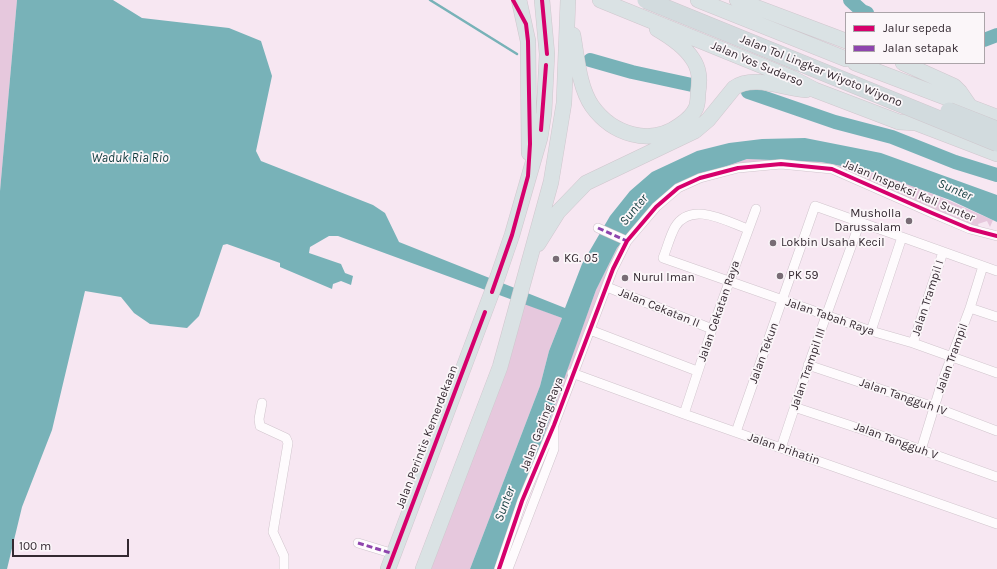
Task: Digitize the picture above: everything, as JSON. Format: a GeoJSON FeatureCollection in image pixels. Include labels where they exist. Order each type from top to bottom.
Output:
{"type":"FeatureCollection","features":[{"type":"Feature","properties":{"kind":"highway"},"geometry":{"type":"LineString","coordinates":[[512,0],[526,24]]}},
{"type":"Feature","properties":{"kind":"highway"},"geometry":{"type":"LineString","coordinates":[[519,0],[526,24],[528,41],[530,144],[528,176]]}},
{"type":"Feature","properties":{"kind":"highway","name":"Jalan Perintis Kemerdekaan"},"geometry":{"type":"LineString","coordinates":[[388,569],[498,276],[512,235],[540,138],[544,113],[546,59],[542,0]]}},
{"type":"Feature","properties":{"kind":"highway","name":"Jalan Yos Sudarso"},"geometry":{"type":"LineString","coordinates":[[600,0],[620,3],[857,97],[904,113],[916,123]]}},
{"type":"Feature","properties":{"kind":"highway","name":"Jalan Tol Lingkar Wiyoto Wiyono"},"geometry":{"type":"LineString","coordinates":[[646,0],[997,143]]}},
{"type":"Feature","properties":{"kind":"highway","name":"Jalan Tol Lingkar Wiyoto Wiyono"},"geometry":{"type":"LineString","coordinates":[[674,0],[997,130]]}},
{"type":"Feature","properties":{"kind":"highway"},"geometry":{"type":"LineString","coordinates":[[698,0],[845,59]]}},
{"type":"Feature","properties":{"kind":"highway"},"geometry":{"type":"LineString","coordinates":[[720,0],[845,52]]}},
{"type":"Feature","properties":{"kind":"highway"},"geometry":{"type":"LineString","coordinates":[[737,0],[845,41]]}},
{"type":"Feature","properties":{"kind":"highway"},"geometry":{"type":"LineString","coordinates":[[569,56],[591,104],[608,123],[618,129],[635,136],[649,136],[674,129],[690,117],[696,108],[701,78],[692,57],[666,34],[620,3]]}},
{"type":"Feature","properties":{"kind":"highway","name":"Jalan Yos Sudarso"},"geometry":{"type":"LineString","coordinates":[[620,3],[809,86],[900,122],[916,123],[997,154]]}},
{"type":"Feature","properties":{"kind":"highway"},"geometry":{"type":"LineString","coordinates":[[423,569],[494,385],[522,290],[551,182],[564,103],[569,56],[568,4]]}},
{"type":"Feature","properties":{"kind":"highway"},"geometry":{"type":"LineString","coordinates":[[905,64],[954,86],[969,105]]}},
{"type":"Feature","properties":{"kind":"highway"},"geometry":{"type":"LineString","coordinates":[[857,97],[855,87],[856,79],[866,65]]}},
{"type":"Feature","properties":{"kind":"highway"},"geometry":{"type":"LineString","coordinates":[[866,65],[947,99],[969,105],[997,117]]}},
{"type":"Feature","properties":{"kind":"highway"},"geometry":{"type":"LineString","coordinates":[[866,65],[911,78],[950,93],[969,105]]}},
{"type":"Feature","properties":{"kind":"highway"},"geometry":{"type":"LineString","coordinates":[[527,269],[539,243],[558,212],[586,183],[686,136],[704,124],[734,88],[747,82],[756,82],[805,90],[809,86]]}},
{"type":"Feature","properties":{"kind":"street","name":"Jalan Inspeksi Kali Sunter"},"geometry":{"type":"LineString","coordinates":[[607,287],[625,240],[656,207],[678,188],[689,183],[738,168],[781,164],[838,171],[872,188],[938,216],[970,229],[997,236]]}},
{"type":"Feature","properties":{"kind":"street","name":"Jalan Tekun"},"geometry":{"type":"LineString","coordinates":[[736,432],[783,300],[814,206],[860,222]]}},
{"type":"Feature","properties":{"kind":"street","name":"Jalan Cekatan Raya"},"geometry":{"type":"LineString","coordinates":[[684,414],[697,371],[756,209]]}},
{"type":"Feature","properties":{"kind":"street","name":"Jalan Tabah Raya"},"geometry":{"type":"LineString","coordinates":[[748,229],[709,214],[694,214],[687,217],[676,226],[664,258],[827,316],[913,343],[997,373]]}},
{"type":"Feature","properties":{"kind":"street"},"geometry":{"type":"LineString","coordinates":[[860,222],[997,271]]}},
{"type":"Feature","properties":{"kind":"street","name":"Jalan Trampil III"},"geometry":{"type":"LineString","coordinates":[[781,448],[808,365],[860,222]]}},
{"type":"Feature","properties":{"kind":"street"},"geometry":{"type":"LineString","coordinates":[[600,229],[625,240]]}},
{"type":"Feature","properties":{"kind":"street"},"geometry":{"type":"LineString","coordinates":[[871,331],[902,237]]}},
{"type":"Feature","properties":{"kind":"street","name":"Jalan Trampil I"},"geometry":{"type":"LineString","coordinates":[[913,343],[943,252]]}},
{"type":"Feature","properties":{"kind":"street","name":"Jalan Trampil"},"geometry":{"type":"LineString","coordinates":[[921,450],[983,266]]}},
{"type":"Feature","properties":{"kind":"street","name":"Jalan Cekatan II"},"geometry":{"type":"LineString","coordinates":[[607,287],[712,329]]}},
{"type":"Feature","properties":{"kind":"street","name":"Jalan Gading Raya"},"geometry":{"type":"LineString","coordinates":[[499,569],[522,501],[554,425],[572,373],[607,287]]}},
{"type":"Feature","properties":{"kind":"street"},"geometry":{"type":"LineString","coordinates":[[970,308],[997,317]]}},
{"type":"Feature","properties":{"kind":"street"},"geometry":{"type":"LineString","coordinates":[[590,330],[697,371]]}},
{"type":"Feature","properties":{"kind":"street","name":"Jalan Tangguh IV"},"geometry":{"type":"LineString","coordinates":[[808,365],[997,431]]}},
{"type":"Feature","properties":{"kind":"street","name":"Jalan Prihatin"},"geometry":{"type":"LineString","coordinates":[[572,373],[997,524]]}},
{"type":"Feature","properties":{"kind":"street"},"geometry":{"type":"LineString","coordinates":[[262,403],[259,419],[260,426],[286,438],[288,443],[273,532],[284,556],[284,569]]}},
{"type":"Feature","properties":{"kind":"street","name":"Jalan Tangguh V"},"geometry":{"type":"LineString","coordinates":[[794,407],[997,477]]}},
{"type":"Feature","properties":{"kind":"street","name":"Jalan Gading Raya"},"geometry":{"type":"LineString","coordinates":[[508,569],[554,449],[554,425]]}},
{"type":"Feature","properties":{"kind":"street"},"geometry":{"type":"LineString","coordinates":[[358,543],[394,554]]}},
{"type":"Feature","properties":{"kind":"shaded area"},"geometry":{"type":"Polygon","coordinates":[[[0,0],[17,0],[0,191],[0,0]]]}},
{"type":"Feature","properties":{"kind":"shaded area"},"geometry":{"type":"Polygon","coordinates":[[[747,159],[811,161],[865,171],[909,185],[993,220],[990,227],[987,221],[978,224],[981,232],[838,171],[755,167],[678,188],[627,241],[520,497],[596,290],[617,248],[653,204],[679,183],[747,159]]]}},
{"type":"Feature","properties":{"kind":"shaded area"},"geometry":{"type":"Polygon","coordinates":[[[518,301],[562,318],[549,351],[540,386],[470,569],[424,569],[518,301]]]}},
{"type":"Feature","properties":{"kind":"water","name":"Waduk Ria Rio"},"geometry":{"type":"Polygon","coordinates":[[[17,0],[113,0],[142,18],[229,28],[261,41],[272,76],[256,151],[261,161],[373,205],[385,213],[399,242],[565,308],[582,264],[610,216],[630,191],[652,172],[697,151],[729,143],[762,139],[805,138],[881,153],[997,195],[997,222],[950,200],[873,172],[821,162],[747,159],[679,183],[653,204],[617,248],[596,290],[496,569],[470,569],[540,386],[549,351],[562,318],[338,236],[329,236],[310,247],[309,253],[341,264],[345,273],[353,276],[351,285],[341,281],[333,284],[332,289],[280,267],[280,263],[227,244],[223,245],[199,316],[187,328],[150,324],[134,313],[121,297],[85,291],[52,430],[22,507],[7,569],[0,569],[0,191],[17,0]]]}},
{"type":"Feature","properties":{"kind":"waterway"},"geometry":{"type":"LineString","coordinates":[[430,0],[517,54]]}},
{"type":"Feature","properties":{"kind":"waterway"},"geometry":{"type":"LineString","coordinates":[[850,0],[864,12]]}},
{"type":"Feature","properties":{"kind":"waterway"},"geometry":{"type":"LineString","coordinates":[[985,40],[997,35]]}},
{"type":"Feature","properties":{"kind":"waterway"},"geometry":{"type":"LineString","coordinates":[[590,60],[632,72],[692,85]]}},
{"type":"Feature","properties":{"kind":"waterway"},"geometry":{"type":"LineString","coordinates":[[748,92],[835,122],[892,137],[955,162],[997,175]]}},
{"type":"Feature","properties":{"kind":"marked path"},"geometry":{"type":"LineString","coordinates":[[598,228],[627,241]]}},
{"type":"Feature","properties":{"kind":"marked path"},"geometry":{"type":"LineString","coordinates":[[358,543],[394,554]]}},
{"type":"Feature","properties":{"kind":"cycle path"},"geometry":{"type":"LineString","coordinates":[[492,292],[512,235],[528,176],[530,144],[528,41],[526,24],[513,0]]}},
{"type":"Feature","properties":{"kind":"cycle path"},"geometry":{"type":"LineString","coordinates":[[542,0],[547,54]]}},
{"type":"Feature","properties":{"kind":"cycle path"},"geometry":{"type":"LineString","coordinates":[[541,130],[546,65]]}},
{"type":"Feature","properties":{"kind":"cycle path"},"geometry":{"type":"LineString","coordinates":[[499,569],[522,501],[554,425],[613,269],[627,241],[656,207],[678,188],[700,178],[738,168],[781,164],[832,169],[970,229],[997,236]]}},
{"type":"Feature","properties":{"kind":"cycle path"},"geometry":{"type":"LineString","coordinates":[[388,569],[485,312]]}},
{"type":"Feature","properties":{"kind":"place","name":"Musholla Darussalam"},"geometry":{"type":"Point","coordinates":[909,221]}},
{"type":"Feature","properties":{"kind":"place","name":"Lokbin Usaha Kecil"},"geometry":{"type":"Point","coordinates":[773,243]}},
{"type":"Feature","properties":{"kind":"place","name":"KG. 05"},"geometry":{"type":"Point","coordinates":[556,259]}},
{"type":"Feature","properties":{"kind":"place","name":"PK 59"},"geometry":{"type":"Point","coordinates":[780,276]}},
{"type":"Feature","properties":{"kind":"place","name":"Nurul Iman"},"geometry":{"type":"Point","coordinates":[625,278]}},
{"type":"Feature","properties":{"kind":"water label","name":"Sunter"},"geometry":{"type":"Point","coordinates":[955,190]}},
{"type":"Feature","properties":{"kind":"water label","name":"Sunter"},"geometry":{"type":"Point","coordinates":[634,210]}},
{"type":"Feature","properties":{"kind":"water label","name":"Sunter"},"geometry":{"type":"Point","coordinates":[505,504]}}]}
